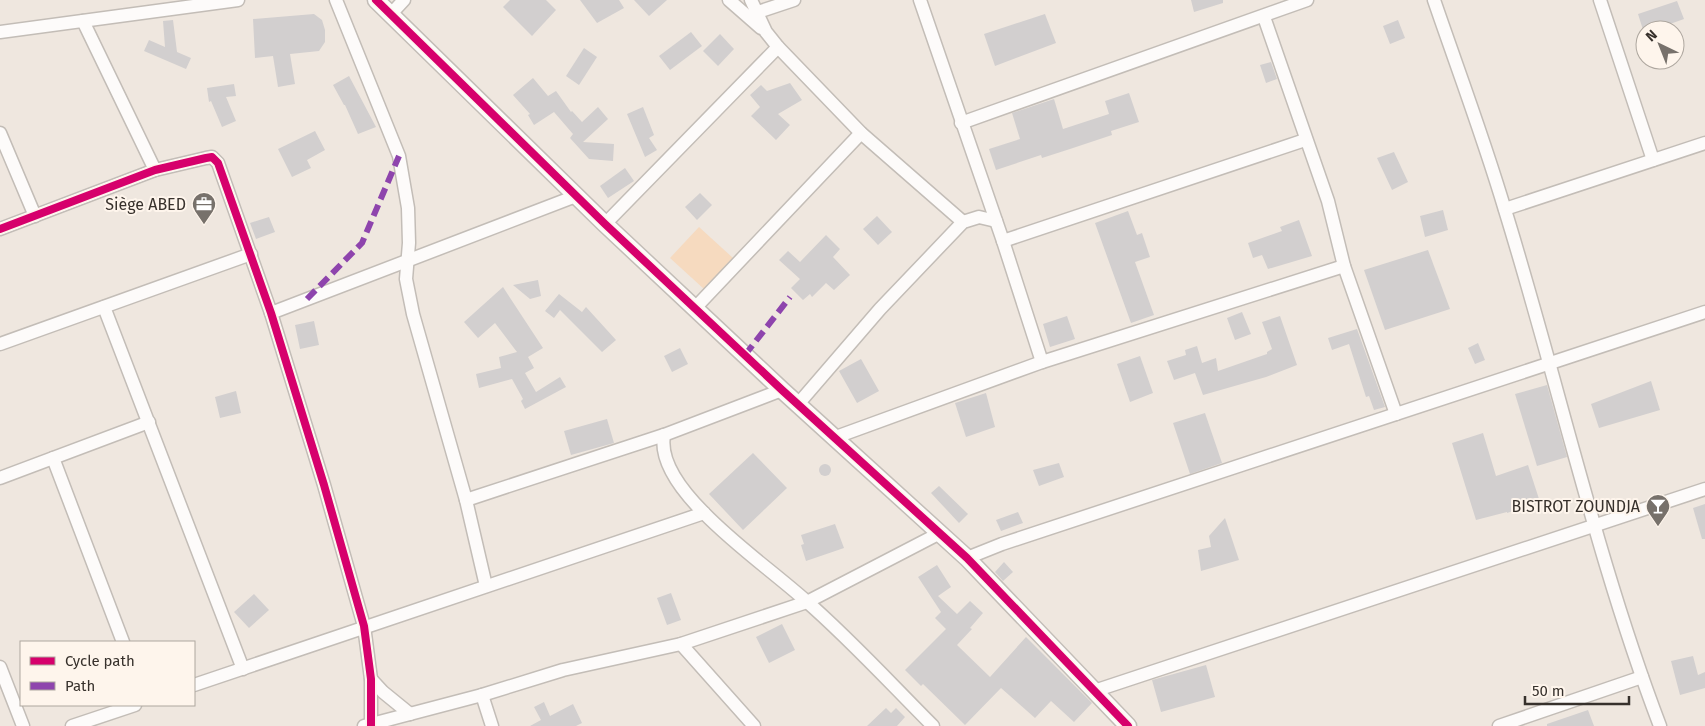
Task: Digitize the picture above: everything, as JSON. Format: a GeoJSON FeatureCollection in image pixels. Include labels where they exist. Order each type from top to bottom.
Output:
{"type":"FeatureCollection","features":[{"type":"Feature","properties":{"kind":"street"},"geometry":{"type":"LineString","coordinates":[[0,32],[238,0]]}},
{"type":"Feature","properties":{"kind":"street"},"geometry":{"type":"LineString","coordinates":[[336,0],[399,156],[408,208],[409,243],[406,279],[413,314],[466,500],[486,586]]}},
{"type":"Feature","properties":{"kind":"street"},"geometry":{"type":"LineString","coordinates":[[376,0],[605,224],[696,307],[782,390],[836,437],[967,558],[1128,726]]}},
{"type":"Feature","properties":{"kind":"street"},"geometry":{"type":"LineString","coordinates":[[391,14],[404,0]]}},
{"type":"Feature","properties":{"kind":"street"},"geometry":{"type":"LineString","coordinates":[[729,0],[766,32],[861,133],[963,222]]}},
{"type":"Feature","properties":{"kind":"street"},"geometry":{"type":"LineString","coordinates":[[751,0],[755,13],[766,32]]}},
{"type":"Feature","properties":{"kind":"street"},"geometry":{"type":"LineString","coordinates":[[755,13],[794,0]]}},
{"type":"Feature","properties":{"kind":"street"},"geometry":{"type":"LineString","coordinates":[[920,0],[1003,241],[1042,362]]}},
{"type":"Feature","properties":{"kind":"street"},"geometry":{"type":"LineString","coordinates":[[961,123],[1264,17],[1307,0]]}},
{"type":"Feature","properties":{"kind":"street"},"geometry":{"type":"LineString","coordinates":[[1434,0],[1505,210],[1595,524],[1642,677],[1660,726]]}},
{"type":"Feature","properties":{"kind":"street"},"geometry":{"type":"LineString","coordinates":[[1600,0],[1653,160]]}},
{"type":"Feature","properties":{"kind":"street"},"geometry":{"type":"LineString","coordinates":[[1264,17],[1305,140],[1328,201],[1344,266],[1396,414]]}},
{"type":"Feature","properties":{"kind":"street"},"geometry":{"type":"LineString","coordinates":[[83,21],[155,170]]}},
{"type":"Feature","properties":{"kind":"street"},"geometry":{"type":"LineString","coordinates":[[605,224],[778,46]]}},
{"type":"Feature","properties":{"kind":"street"},"geometry":{"type":"LineString","coordinates":[[0,133],[35,216]]}},
{"type":"Feature","properties":{"kind":"street"},"geometry":{"type":"LineString","coordinates":[[696,307],[861,133]]}},
{"type":"Feature","properties":{"kind":"street"},"geometry":{"type":"LineString","coordinates":[[1003,241],[1305,140]]}},
{"type":"Feature","properties":{"kind":"street"},"geometry":{"type":"LineString","coordinates":[[1505,210],[1705,143]]}},
{"type":"Feature","properties":{"kind":"street"},"geometry":{"type":"LineString","coordinates":[[0,229],[155,170],[212,157],[218,163],[272,313],[324,484],[364,626],[371,679],[368,725],[482,696],[563,670],[681,644],[807,602],[940,532]]}},
{"type":"Feature","properties":{"kind":"street"},"geometry":{"type":"LineString","coordinates":[[272,313],[576,196]]}},
{"type":"Feature","properties":{"kind":"street"},"geometry":{"type":"LineString","coordinates":[[798,403],[880,309],[963,222],[979,217],[996,221]]}},
{"type":"Feature","properties":{"kind":"street"},"geometry":{"type":"LineString","coordinates":[[0,344],[251,254]]}},
{"type":"Feature","properties":{"kind":"street"},"geometry":{"type":"LineString","coordinates":[[836,437],[1042,362],[1344,266]]}},
{"type":"Feature","properties":{"kind":"street"},"geometry":{"type":"LineString","coordinates":[[104,307],[243,668]]}},
{"type":"Feature","properties":{"kind":"street"},"geometry":{"type":"LineString","coordinates":[[967,558],[1002,544],[1705,312]]}},
{"type":"Feature","properties":{"kind":"street"},"geometry":{"type":"LineString","coordinates":[[466,500],[664,435],[782,390]]}},
{"type":"Feature","properties":{"kind":"street"},"geometry":{"type":"LineString","coordinates":[[0,478],[148,422]]}},
{"type":"Feature","properties":{"kind":"street"},"geometry":{"type":"LineString","coordinates":[[664,435],[662,444],[666,459],[685,491],[704,513],[807,602],[933,726]]}},
{"type":"Feature","properties":{"kind":"street"},"geometry":{"type":"LineString","coordinates":[[53,458],[123,641]]}},
{"type":"Feature","properties":{"kind":"street"},"geometry":{"type":"LineString","coordinates":[[1094,691],[1705,489]]}},
{"type":"Feature","properties":{"kind":"street"},"geometry":{"type":"LineString","coordinates":[[195,685],[364,626],[704,513]]}},
{"type":"Feature","properties":{"kind":"street"},"geometry":{"type":"LineString","coordinates":[[681,644],[754,726]]}},
{"type":"Feature","properties":{"kind":"street"},"geometry":{"type":"LineString","coordinates":[[0,667],[23,726]]}},
{"type":"Feature","properties":{"kind":"street"},"geometry":{"type":"LineString","coordinates":[[1499,726],[1517,723],[1642,677]]}},
{"type":"Feature","properties":{"kind":"street"},"geometry":{"type":"LineString","coordinates":[[371,679],[383,692],[410,714]]}},
{"type":"Feature","properties":{"kind":"street"},"geometry":{"type":"LineString","coordinates":[[482,696],[492,726]]}},
{"type":"Feature","properties":{"kind":"street"},"geometry":{"type":"LineString","coordinates":[[72,726],[132,706]]}},
{"type":"Feature","properties":{"kind":"shaded area"},"geometry":{"type":"Polygon","coordinates":[[[699,227],[733,258],[704,289],[670,258],[699,227]]]}},
{"type":"Feature","properties":{"kind":"building"},"geometry":{"type":"Polygon","coordinates":[[[510,0],[546,0],[556,10],[532,36],[503,7],[510,0]]]}},
{"type":"Feature","properties":{"kind":"building"},"geometry":{"type":"Polygon","coordinates":[[[580,0],[619,0],[624,8],[597,23],[580,0]]]}},
{"type":"Feature","properties":{"kind":"building"},"geometry":{"type":"Polygon","coordinates":[[[634,0],[667,0],[649,16],[634,0]]]}},
{"type":"Feature","properties":{"kind":"building"},"geometry":{"type":"Polygon","coordinates":[[[1191,0],[1223,0],[1223,3],[1194,12],[1191,0]]]}},
{"type":"Feature","properties":{"kind":"building"},"geometry":{"type":"Polygon","coordinates":[[[1677,1],[1684,19],[1640,20],[1638,14],[1677,1]]]}},
{"type":"Feature","properties":{"kind":"building"},"geometry":{"type":"Polygon","coordinates":[[[314,14],[322,20],[325,30],[325,42],[319,51],[290,54],[295,84],[278,87],[273,56],[255,58],[253,19],[314,14]]]}},
{"type":"Feature","properties":{"kind":"building"},"geometry":{"type":"Polygon","coordinates":[[[1045,14],[1056,43],[995,66],[984,34],[1045,14]]]}},
{"type":"Feature","properties":{"kind":"building"},"geometry":{"type":"Polygon","coordinates":[[[173,20],[177,52],[191,58],[186,69],[144,51],[149,40],[165,47],[163,21],[173,20]]]}},
{"type":"Feature","properties":{"kind":"building"},"geometry":{"type":"Polygon","coordinates":[[[1398,20],[1405,38],[1390,44],[1383,26],[1398,20]]]}},
{"type":"Feature","properties":{"kind":"building"},"geometry":{"type":"Polygon","coordinates":[[[691,32],[702,46],[670,70],[659,56],[691,32]]]}},
{"type":"Feature","properties":{"kind":"building"},"geometry":{"type":"Polygon","coordinates":[[[720,34],[734,49],[718,66],[703,51],[720,34]]]}},
{"type":"Feature","properties":{"kind":"building"},"geometry":{"type":"Polygon","coordinates":[[[584,48],[597,57],[579,85],[566,76],[584,48]]]}},
{"type":"Feature","properties":{"kind":"building"},"geometry":{"type":"Polygon","coordinates":[[[1271,62],[1277,79],[1266,83],[1260,65],[1271,62]]]}},
{"type":"Feature","properties":{"kind":"building"},"geometry":{"type":"Polygon","coordinates":[[[349,76],[376,127],[358,134],[345,105],[333,85],[349,76]]]}},
{"type":"Feature","properties":{"kind":"building"},"geometry":{"type":"Polygon","coordinates":[[[533,78],[548,96],[556,91],[571,112],[582,122],[598,107],[608,119],[583,142],[614,144],[613,161],[589,159],[570,138],[573,134],[554,112],[534,125],[528,115],[530,114],[513,95],[533,78]]]}},
{"type":"Feature","properties":{"kind":"building"},"geometry":{"type":"Polygon","coordinates":[[[790,83],[802,100],[778,114],[790,125],[776,140],[751,116],[760,107],[750,95],[761,85],[767,91],[790,83]]]}},
{"type":"Feature","properties":{"kind":"building"},"geometry":{"type":"Polygon","coordinates":[[[234,84],[236,96],[226,97],[236,121],[222,127],[211,101],[209,102],[207,88],[234,84]]]}},
{"type":"Feature","properties":{"kind":"building"},"geometry":{"type":"Polygon","coordinates":[[[1129,93],[1139,122],[1111,131],[1112,135],[1042,158],[1041,155],[996,170],[989,149],[1020,139],[1012,113],[1054,99],[1063,129],[1109,114],[1105,101],[1129,93]]]}},
{"type":"Feature","properties":{"kind":"building"},"geometry":{"type":"Polygon","coordinates":[[[643,107],[654,135],[649,138],[657,150],[645,157],[627,114],[643,107]]]}},
{"type":"Feature","properties":{"kind":"building"},"geometry":{"type":"Polygon","coordinates":[[[315,131],[325,150],[307,160],[311,168],[292,177],[278,149],[315,131]]]}},
{"type":"Feature","properties":{"kind":"building"},"geometry":{"type":"Polygon","coordinates":[[[1394,152],[1408,182],[1392,190],[1377,158],[1394,152]]]}},
{"type":"Feature","properties":{"kind":"building"},"geometry":{"type":"Polygon","coordinates":[[[625,168],[634,181],[608,198],[600,186],[625,168]]]}},
{"type":"Feature","properties":{"kind":"building"},"geometry":{"type":"Polygon","coordinates":[[[700,193],[712,205],[697,220],[685,207],[700,193]]]}},
{"type":"Feature","properties":{"kind":"building"},"geometry":{"type":"Polygon","coordinates":[[[1443,210],[1448,230],[1425,237],[1420,216],[1443,210]]]}},
{"type":"Feature","properties":{"kind":"building"},"geometry":{"type":"Polygon","coordinates":[[[1128,211],[1137,235],[1142,233],[1150,257],[1135,262],[1154,315],[1131,323],[1095,223],[1128,211]]]}},
{"type":"Feature","properties":{"kind":"building"},"geometry":{"type":"Polygon","coordinates":[[[877,216],[892,232],[878,245],[863,229],[877,216]]]}},
{"type":"Feature","properties":{"kind":"building"},"geometry":{"type":"Polygon","coordinates":[[[269,217],[275,232],[256,239],[250,223],[269,217]]]}},
{"type":"Feature","properties":{"kind":"building"},"geometry":{"type":"Polygon","coordinates":[[[1299,220],[1312,256],[1268,269],[1262,255],[1253,258],[1248,243],[1282,231],[1280,227],[1299,220]]]}},
{"type":"Feature","properties":{"kind":"building"},"geometry":{"type":"Polygon","coordinates":[[[826,235],[840,249],[833,257],[850,275],[834,290],[826,283],[812,297],[810,294],[803,300],[791,288],[800,279],[779,260],[788,251],[800,262],[826,235]]]}},
{"type":"Feature","properties":{"kind":"building"},"geometry":{"type":"Polygon","coordinates":[[[1428,250],[1450,309],[1385,330],[1364,270],[1428,250]]]}},
{"type":"Feature","properties":{"kind":"building"},"geometry":{"type":"Polygon","coordinates":[[[538,280],[541,296],[530,299],[513,285],[538,280]]]}},
{"type":"Feature","properties":{"kind":"building"},"geometry":{"type":"Polygon","coordinates":[[[503,287],[543,348],[528,357],[534,368],[525,373],[536,392],[560,377],[566,387],[525,409],[521,401],[523,399],[512,379],[479,388],[476,374],[501,368],[499,357],[517,352],[495,323],[478,338],[464,322],[503,287]]]}},
{"type":"Feature","properties":{"kind":"building"},"geometry":{"type":"Polygon","coordinates":[[[559,294],[582,312],[586,307],[616,340],[602,352],[560,310],[554,318],[545,311],[559,294]]]}},
{"type":"Feature","properties":{"kind":"building"},"geometry":{"type":"Polygon","coordinates":[[[1242,312],[1251,334],[1235,340],[1227,318],[1242,312]]]}},
{"type":"Feature","properties":{"kind":"building"},"geometry":{"type":"Polygon","coordinates":[[[1067,316],[1075,339],[1050,347],[1043,324],[1067,316]]]}},
{"type":"Feature","properties":{"kind":"building"},"geometry":{"type":"Polygon","coordinates":[[[1280,316],[1297,365],[1266,377],[1203,395],[1195,373],[1174,380],[1167,361],[1186,355],[1185,350],[1197,346],[1202,363],[1216,358],[1218,371],[1267,354],[1272,349],[1262,322],[1280,316]]]}},
{"type":"Feature","properties":{"kind":"building"},"geometry":{"type":"Polygon","coordinates":[[[314,321],[319,345],[300,349],[295,325],[314,321]]]}},
{"type":"Feature","properties":{"kind":"building"},"geometry":{"type":"Polygon","coordinates":[[[1357,329],[1385,407],[1374,410],[1369,396],[1366,397],[1349,344],[1332,350],[1328,338],[1357,329]]]}},
{"type":"Feature","properties":{"kind":"building"},"geometry":{"type":"Polygon","coordinates":[[[1478,343],[1485,360],[1475,364],[1468,348],[1478,343]]]}},
{"type":"Feature","properties":{"kind":"building"},"geometry":{"type":"Polygon","coordinates":[[[680,348],[688,364],[672,372],[664,356],[680,348]]]}},
{"type":"Feature","properties":{"kind":"building"},"geometry":{"type":"Polygon","coordinates":[[[1140,356],[1153,393],[1130,402],[1117,364],[1140,356]]]}},
{"type":"Feature","properties":{"kind":"building"},"geometry":{"type":"Polygon","coordinates":[[[861,359],[879,391],[857,403],[839,371],[861,359]]]}},
{"type":"Feature","properties":{"kind":"building"},"geometry":{"type":"Polygon","coordinates":[[[1651,381],[1660,410],[1599,428],[1591,404],[1651,381]]]}},
{"type":"Feature","properties":{"kind":"building"},"geometry":{"type":"Polygon","coordinates":[[[1547,385],[1567,457],[1537,466],[1515,394],[1547,385]]]}},
{"type":"Feature","properties":{"kind":"building"},"geometry":{"type":"Polygon","coordinates":[[[236,391],[241,413],[220,418],[215,397],[236,391]]]}},
{"type":"Feature","properties":{"kind":"building"},"geometry":{"type":"Polygon","coordinates":[[[986,393],[995,427],[966,437],[955,403],[986,393]]]}},
{"type":"Feature","properties":{"kind":"building"},"geometry":{"type":"Polygon","coordinates":[[[1205,413],[1222,463],[1190,474],[1173,423],[1205,413]]]}},
{"type":"Feature","properties":{"kind":"building"},"geometry":{"type":"Polygon","coordinates":[[[607,419],[614,443],[571,455],[564,431],[607,419]]]}},
{"type":"Feature","properties":{"kind":"building"},"geometry":{"type":"Polygon","coordinates":[[[1483,433],[1496,476],[1528,465],[1540,502],[1507,513],[1476,520],[1452,443],[1483,433]]]}},
{"type":"Feature","properties":{"kind":"building"},"geometry":{"type":"Polygon","coordinates":[[[753,453],[787,488],[743,530],[709,494],[753,453]]]}},
{"type":"Feature","properties":{"kind":"building"},"geometry":{"type":"Polygon","coordinates":[[[1059,463],[1064,477],[1039,486],[1033,470],[1059,463]]]}},
{"type":"Feature","properties":{"kind":"building"},"geometry":{"type":"Polygon","coordinates":[[[823,464],[827,464],[831,470],[827,476],[823,476],[819,472],[819,468],[823,464]]]}},
{"type":"Feature","properties":{"kind":"building"},"geometry":{"type":"Polygon","coordinates":[[[939,486],[968,514],[959,523],[931,493],[939,486]]]}},
{"type":"Feature","properties":{"kind":"building"},"geometry":{"type":"Polygon","coordinates":[[[1705,504],[1705,539],[1702,539],[1693,508],[1705,504]]]}},
{"type":"Feature","properties":{"kind":"building"},"geometry":{"type":"Polygon","coordinates":[[[1018,512],[1023,523],[1001,531],[996,520],[1018,512]]]}},
{"type":"Feature","properties":{"kind":"building"},"geometry":{"type":"Polygon","coordinates":[[[1225,518],[1239,560],[1201,571],[1198,550],[1211,547],[1209,536],[1225,518]]]}},
{"type":"Feature","properties":{"kind":"building"},"geometry":{"type":"Polygon","coordinates":[[[835,524],[844,548],[806,561],[801,545],[804,544],[801,535],[835,524]]]}},
{"type":"Feature","properties":{"kind":"building"},"geometry":{"type":"Polygon","coordinates":[[[1004,562],[1013,572],[1003,581],[995,572],[1004,562]]]}},
{"type":"Feature","properties":{"kind":"building"},"geometry":{"type":"Polygon","coordinates":[[[937,565],[951,587],[938,596],[957,614],[970,601],[983,613],[970,628],[972,629],[957,645],[990,677],[1026,637],[1092,703],[1074,722],[1051,701],[1035,718],[1001,688],[965,725],[923,684],[921,686],[905,670],[946,629],[935,618],[941,612],[918,577],[937,565]]]}},
{"type":"Feature","properties":{"kind":"building"},"geometry":{"type":"Polygon","coordinates":[[[671,593],[681,620],[667,625],[657,598],[671,593]]]}},
{"type":"Feature","properties":{"kind":"building"},"geometry":{"type":"Polygon","coordinates":[[[254,594],[269,610],[249,628],[234,612],[254,594]]]}},
{"type":"Feature","properties":{"kind":"building"},"geometry":{"type":"Polygon","coordinates":[[[782,624],[795,650],[769,663],[756,637],[782,624]]]}},
{"type":"Feature","properties":{"kind":"building"},"geometry":{"type":"Polygon","coordinates":[[[1693,656],[1698,675],[1705,672],[1705,688],[1680,695],[1671,661],[1693,656]]]}},
{"type":"Feature","properties":{"kind":"building"},"geometry":{"type":"Polygon","coordinates":[[[1206,665],[1215,697],[1161,712],[1152,680],[1206,665]]]}},
{"type":"Feature","properties":{"kind":"building"},"geometry":{"type":"Polygon","coordinates":[[[544,702],[550,716],[573,704],[582,723],[576,726],[530,726],[541,720],[534,707],[544,702]]]}},
{"type":"Feature","properties":{"kind":"building"},"geometry":{"type":"Polygon","coordinates":[[[886,708],[891,713],[896,708],[905,717],[897,726],[867,726],[886,708]]]}},
{"type":"Feature","properties":{"kind":"building"},"geometry":{"type":"Polygon","coordinates":[[[1588,710],[1594,726],[1547,726],[1547,724],[1588,710]]]}},
{"type":"Feature","properties":{"kind":"marked path"},"geometry":{"type":"LineString","coordinates":[[307,299],[362,243],[399,156]]}},
{"type":"Feature","properties":{"kind":"marked path"},"geometry":{"type":"LineString","coordinates":[[745,355],[790,297]]}},
{"type":"Feature","properties":{"kind":"cycle path"},"geometry":{"type":"LineString","coordinates":[[376,0],[605,224],[782,390],[967,558],[1128,726]]}},
{"type":"Feature","properties":{"kind":"cycle path"},"geometry":{"type":"LineString","coordinates":[[0,229],[155,170],[212,157],[218,163],[271,313],[324,485],[364,626],[371,679],[371,726]]}},
{"type":"Feature","properties":{"kind":"place","name":"Siège ABED"},"geometry":{"type":"Point","coordinates":[204,225]}},
{"type":"Feature","properties":{"kind":"place","name":"BISTROT ZOUNDJA"},"geometry":{"type":"Point","coordinates":[1658,527]}}]}
